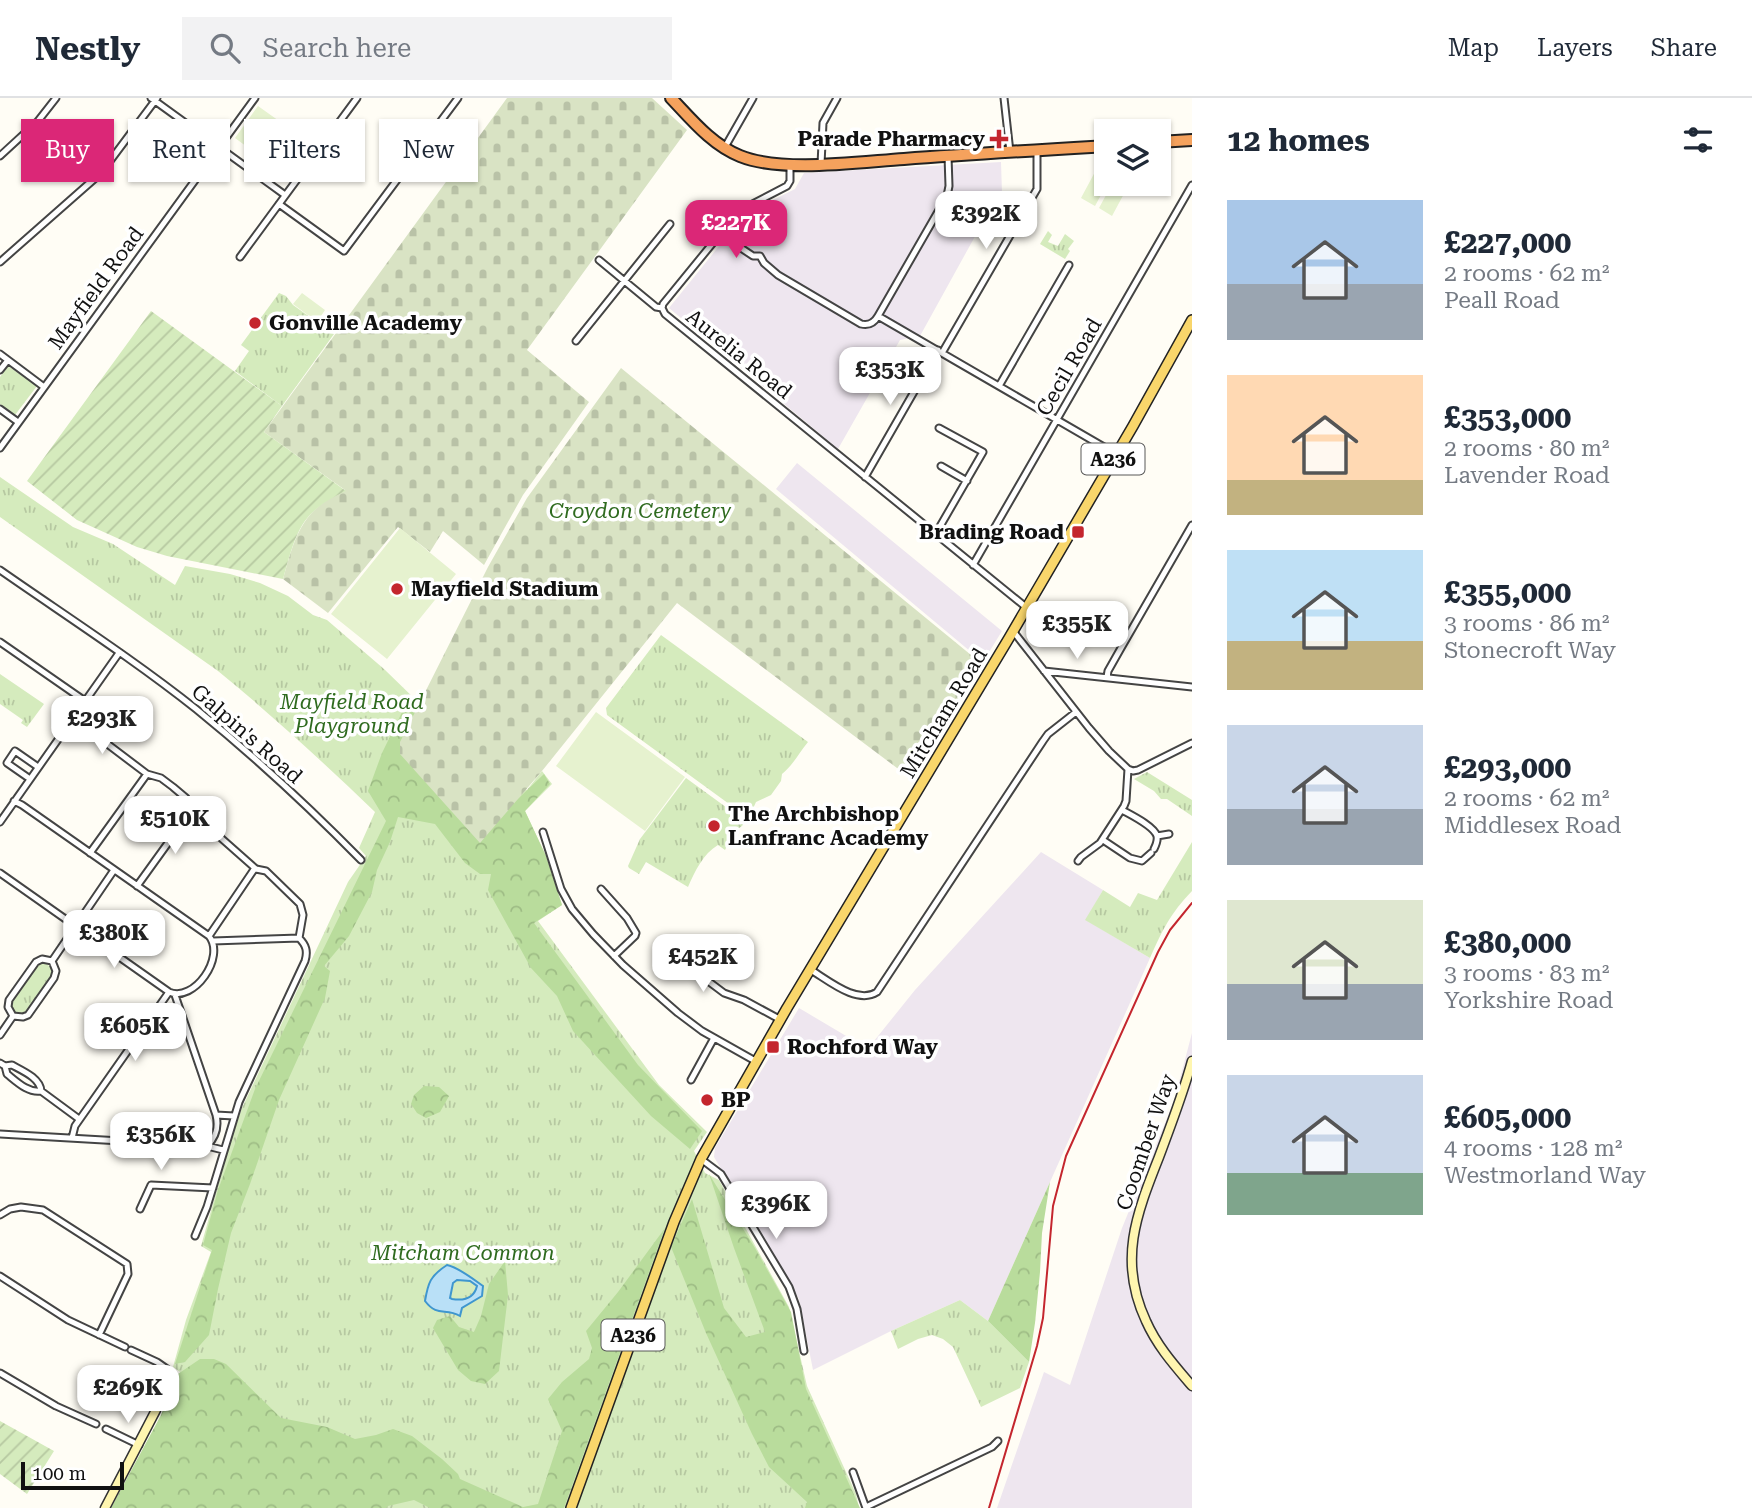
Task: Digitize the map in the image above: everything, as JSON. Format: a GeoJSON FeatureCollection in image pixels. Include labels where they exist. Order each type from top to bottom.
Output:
{"type":"FeatureCollection","features":[{"type":"Feature","properties":{"kind":"highway"},"geometry":{"type":"LineString","coordinates":[[671,98],[724,147],[752,160],[821,164],[1094,147]]}},
{"type":"Feature","properties":{"kind":"highway"},"geometry":{"type":"LineString","coordinates":[[1171,141],[1192,140]]}},
{"type":"Feature","properties":{"kind":"main road","name":"Mitcham Road"},"geometry":{"type":"LineString","coordinates":[[701,1159],[1027,608],[1192,320]]}},
{"type":"Feature","properties":{"kind":"main road","name":"A236"},"geometry":{"type":"LineString","coordinates":[[571,1508],[674,1222],[701,1159]]}},
{"type":"Feature","properties":{"kind":"street"},"geometry":{"type":"LineString","coordinates":[[0,156],[38,121],[56,98]]}},
{"type":"Feature","properties":{"kind":"street","name":"Mayfield Road"},"geometry":{"type":"LineString","coordinates":[[230,132],[255,98]]}},
{"type":"Feature","properties":{"kind":"street"},"geometry":{"type":"LineString","coordinates":[[240,257],[357,98]]}},
{"type":"Feature","properties":{"kind":"street"},"geometry":{"type":"LineString","coordinates":[[279,204],[344,251],[457,98]]}},
{"type":"Feature","properties":{"kind":"street"},"geometry":{"type":"LineString","coordinates":[[724,147],[753,98]]}},
{"type":"Feature","properties":{"kind":"street"},"geometry":{"type":"LineString","coordinates":[[821,164],[823,123],[837,98]]}},
{"type":"Feature","properties":{"kind":"street"},"geometry":{"type":"LineString","coordinates":[[1004,98],[1010,152]]}},
{"type":"Feature","properties":{"kind":"street"},"geometry":{"type":"LineString","coordinates":[[0,262],[100,173],[154,99],[179,119]]}},
{"type":"Feature","properties":{"kind":"street"},"geometry":{"type":"LineString","coordinates":[[865,477],[1037,189],[1037,151]]}},
{"type":"Feature","properties":{"kind":"street"},"geometry":{"type":"LineString","coordinates":[[230,155],[285,195]]}},
{"type":"Feature","properties":{"kind":"street"},"geometry":{"type":"LineString","coordinates":[[720,234],[753,256],[760,256],[778,275],[861,324],[870,324],[875,322],[948,193],[948,156]]}},
{"type":"Feature","properties":{"kind":"street"},"geometry":{"type":"LineString","coordinates":[[662,309],[663,304],[741,209],[787,186],[790,181],[790,164]]}},
{"type":"Feature","properties":{"kind":"street","name":"Mayfield Road"},"geometry":{"type":"LineString","coordinates":[[0,448],[193,182]]}},
{"type":"Feature","properties":{"kind":"street","name":"Cecil Road"},"geometry":{"type":"LineString","coordinates":[[973,565],[1192,185]]}},
{"type":"Feature","properties":{"kind":"street"},"geometry":{"type":"LineString","coordinates":[[576,341],[670,224]]}},
{"type":"Feature","properties":{"kind":"street","name":"Aurelia Road"},"geometry":{"type":"LineString","coordinates":[[599,260],[1027,608]]}},
{"type":"Feature","properties":{"kind":"street"},"geometry":{"type":"LineString","coordinates":[[999,386],[1069,265]]}},
{"type":"Feature","properties":{"kind":"street"},"geometry":{"type":"LineString","coordinates":[[878,316],[1116,454]]}},
{"type":"Feature","properties":{"kind":"street"},"geometry":{"type":"LineString","coordinates":[[0,354],[44,387]]}},
{"type":"Feature","properties":{"kind":"street"},"geometry":{"type":"LineString","coordinates":[[0,370],[8,359]]}},
{"type":"Feature","properties":{"kind":"street"},"geometry":{"type":"LineString","coordinates":[[0,409],[18,422]]}},
{"type":"Feature","properties":{"kind":"street"},"geometry":{"type":"LineString","coordinates":[[935,535],[983,452],[939,428]]}},
{"type":"Feature","properties":{"kind":"street"},"geometry":{"type":"LineString","coordinates":[[953,448],[958,439]]}},
{"type":"Feature","properties":{"kind":"street"},"geometry":{"type":"LineString","coordinates":[[941,466],[967,481]]}},
{"type":"Feature","properties":{"kind":"street"},"geometry":{"type":"LineString","coordinates":[[1107,677],[1192,525]]}},
{"type":"Feature","properties":{"kind":"street","name":"Galpin's Road"},"geometry":{"type":"LineString","coordinates":[[0,570],[176,694],[249,754],[361,860]]}},
{"type":"Feature","properties":{"kind":"street"},"geometry":{"type":"LineString","coordinates":[[1013,631],[1076,712],[1128,769],[1138,770],[1192,743]]}},
{"type":"Feature","properties":{"kind":"street"},"geometry":{"type":"LineString","coordinates":[[0,642],[85,701]]}},
{"type":"Feature","properties":{"kind":"street"},"geometry":{"type":"LineString","coordinates":[[0,822],[120,653]]}},
{"type":"Feature","properties":{"kind":"street"},"geometry":{"type":"LineString","coordinates":[[1044,671],[1192,687]]}},
{"type":"Feature","properties":{"kind":"street"},"geometry":{"type":"LineString","coordinates":[[811,970],[856,996],[869,997],[877,992],[1043,741],[1076,712]]}},
{"type":"Feature","properties":{"kind":"street"},"geometry":{"type":"LineString","coordinates":[[73,718],[147,774],[159,777],[173,786],[186,798],[191,811],[255,868],[266,871],[301,906],[303,919],[299,938],[306,947],[305,961],[234,1116],[213,1188],[195,1236]]}},
{"type":"Feature","properties":{"kind":"street"},"geometry":{"type":"LineString","coordinates":[[30,779],[6,763],[15,751],[38,767]]}},
{"type":"Feature","properties":{"kind":"street"},"geometry":{"type":"LineString","coordinates":[[1078,861],[1097,846],[1122,810],[1126,801],[1128,769]]}},
{"type":"Feature","properties":{"kind":"street"},"geometry":{"type":"LineString","coordinates":[[90,853],[147,774]]}},
{"type":"Feature","properties":{"kind":"street"},"geometry":{"type":"LineString","coordinates":[[14,801],[211,938],[299,938]]}},
{"type":"Feature","properties":{"kind":"street"},"geometry":{"type":"LineString","coordinates":[[127,802],[174,835]]}},
{"type":"Feature","properties":{"kind":"street"},"geometry":{"type":"LineString","coordinates":[[1122,810],[1148,825],[1157,836]]}},
{"type":"Feature","properties":{"kind":"street"},"geometry":{"type":"LineString","coordinates":[[137,886],[191,811]]}},
{"type":"Feature","properties":{"kind":"street"},"geometry":{"type":"LineString","coordinates":[[543,832],[556,877],[566,900],[593,934],[668,1005],[713,1038],[757,1062]]}},
{"type":"Feature","properties":{"kind":"street"},"geometry":{"type":"LineString","coordinates":[[1157,836],[1169,834]]}},
{"type":"Feature","properties":{"kind":"street"},"geometry":{"type":"LineString","coordinates":[[1142,861],[1153,851],[1157,836]]}},
{"type":"Feature","properties":{"kind":"street"},"geometry":{"type":"LineString","coordinates":[[1102,840],[1130,858],[1142,861]]}},
{"type":"Feature","properties":{"kind":"street"},"geometry":{"type":"LineString","coordinates":[[1142,861],[1144,869]]}},
{"type":"Feature","properties":{"kind":"street"},"geometry":{"type":"LineString","coordinates":[[172,994],[182,994],[190,990],[203,977],[213,957],[211,938],[255,868]]}},
{"type":"Feature","properties":{"kind":"street"},"geometry":{"type":"LineString","coordinates":[[51,961],[114,870]]}},
{"type":"Feature","properties":{"kind":"street"},"geometry":{"type":"LineString","coordinates":[[0,873],[172,994],[216,1115],[216,1135],[207,1146]]}},
{"type":"Feature","properties":{"kind":"street"},"geometry":{"type":"LineString","coordinates":[[601,889],[628,918],[636,933],[614,956]]}},
{"type":"Feature","properties":{"kind":"street"},"geometry":{"type":"LineString","coordinates":[[688,967],[707,940]]}},
{"type":"Feature","properties":{"kind":"street"},"geometry":{"type":"LineString","coordinates":[[42,959],[51,961],[55,967],[54,978],[28,1015],[13,1016],[8,1007],[9,1000],[36,962],[42,959]]}},
{"type":"Feature","properties":{"kind":"street"},"geometry":{"type":"LineString","coordinates":[[682,962],[724,993],[744,1000],[781,1020]]}},
{"type":"Feature","properties":{"kind":"street"},"geometry":{"type":"LineString","coordinates":[[72,1138],[73,1129],[79,1119],[172,994]]}},
{"type":"Feature","properties":{"kind":"street"},"geometry":{"type":"LineString","coordinates":[[0,1035],[13,1016]]}},
{"type":"Feature","properties":{"kind":"street"},"geometry":{"type":"LineString","coordinates":[[691,1080],[713,1038]]}},
{"type":"Feature","properties":{"kind":"street","name":"Coomber Way"},"geometry":{"type":"LineString","coordinates":[[1192,1061],[1183,1094],[1138,1213],[1132,1241],[1135,1287],[1146,1322],[1168,1358],[1192,1387]]}},
{"type":"Feature","properties":{"kind":"street"},"geometry":{"type":"LineString","coordinates":[[2,1064],[7,1074],[29,1090],[41,1091],[79,1119]]}},
{"type":"Feature","properties":{"kind":"street"},"geometry":{"type":"LineString","coordinates":[[2,1064],[12,1065],[38,1082],[41,1091]]}},
{"type":"Feature","properties":{"kind":"street"},"geometry":{"type":"LineString","coordinates":[[216,1115],[234,1116]]}},
{"type":"Feature","properties":{"kind":"street"},"geometry":{"type":"LineString","coordinates":[[0,1135],[207,1146],[223,1150]]}},
{"type":"Feature","properties":{"kind":"street"},"geometry":{"type":"LineString","coordinates":[[701,1159],[721,1174],[789,1287],[797,1309],[804,1351]]}},
{"type":"Feature","properties":{"kind":"street"},"geometry":{"type":"LineString","coordinates":[[140,1209],[151,1185],[213,1188]]}},
{"type":"Feature","properties":{"kind":"street"},"geometry":{"type":"LineString","coordinates":[[0,1215],[10,1209],[22,1207],[43,1210],[127,1264],[128,1274],[99,1335]]}},
{"type":"Feature","properties":{"kind":"street"},"geometry":{"type":"LineString","coordinates":[[0,1276],[68,1320],[167,1369],[168,1374],[156,1410],[105,1508]]}},
{"type":"Feature","properties":{"kind":"street"},"geometry":{"type":"LineString","coordinates":[[0,1373],[56,1406],[96,1424]]}},
{"type":"Feature","properties":{"kind":"street"},"geometry":{"type":"LineString","coordinates":[[106,1429],[139,1445]]}},
{"type":"Feature","properties":{"kind":"street"},"geometry":{"type":"LineString","coordinates":[[853,1472],[866,1508],[992,1447],[998,1441]]}},
{"type":"Feature","properties":{"kind":"shaded area"},"geometry":{"type":"Polygon","coordinates":[[[1001,162],[1002,193],[989,211],[920,336],[900,340],[838,449],[669,308],[745,214],[795,189],[804,173],[1001,162]]]}},
{"type":"Feature","properties":{"kind":"shaded area"},"geometry":{"type":"Polygon","coordinates":[[[797,463],[1002,631],[983,662],[776,489],[797,463]]]}},
{"type":"Feature","properties":{"kind":"shaded area"},"geometry":{"type":"Polygon","coordinates":[[[1041,852],[1103,890],[1086,920],[1150,958],[988,1321],[960,1300],[813,1370],[799,1299],[714,1157],[715,1148],[799,1008],[863,1046],[870,1046],[915,990],[1041,852]]]}},
{"type":"Feature","properties":{"kind":"shaded area"},"geometry":{"type":"Polygon","coordinates":[[[1192,1033],[1192,1508],[997,1508],[1044,1372],[1070,1385],[1122,1228],[1174,1101],[1192,1033]]]}},
{"type":"Feature","properties":{"kind":"green space"},"geometry":{"type":"Polygon","coordinates":[[[507,98],[652,98],[687,130],[527,350],[589,402],[523,495],[484,565],[443,531],[430,552],[398,527],[328,613],[283,579],[298,533],[304,523],[319,506],[345,490],[264,432],[446,182],[478,182],[478,138],[507,98]]]}},
{"type":"Feature","properties":{"kind":"green space"},"geometry":{"type":"Polygon","coordinates":[[[258,106],[276,119],[249,119],[258,106]]]}},
{"type":"Feature","properties":{"kind":"green space"},"geometry":{"type":"Polygon","coordinates":[[[244,125],[244,145],[235,138],[244,125]]]}},
{"type":"Feature","properties":{"kind":"green space"},"geometry":{"type":"Polygon","coordinates":[[[1094,174],[1094,196],[1100,196],[1095,206],[1081,198],[1094,174]]]}},
{"type":"Feature","properties":{"kind":"green space"},"geometry":{"type":"Polygon","coordinates":[[[1106,196],[1123,196],[1112,216],[1099,208],[1106,196]]]}},
{"type":"Feature","properties":{"kind":"green space"},"geometry":{"type":"Polygon","coordinates":[[[1048,231],[1052,235],[1048,242],[1058,246],[1065,234],[1074,241],[1065,259],[1040,244],[1048,231]]]}},
{"type":"Feature","properties":{"kind":"green space"},"geometry":{"type":"Polygon","coordinates":[[[279,293],[334,334],[282,406],[235,371],[249,351],[241,345],[279,293]]]}},
{"type":"Feature","properties":{"kind":"green space"},"geometry":{"type":"Polygon","coordinates":[[[302,293],[325,310],[317,322],[293,304],[302,293]]]}},
{"type":"Feature","properties":{"kind":"green space"},"geometry":{"type":"Polygon","coordinates":[[[151,311],[282,406],[264,432],[346,491],[318,507],[309,516],[296,537],[283,579],[167,556],[137,547],[77,520],[27,481],[151,311]]]}},
{"type":"Feature","properties":{"kind":"green space"},"geometry":{"type":"Polygon","coordinates":[[[8,366],[37,386],[15,415],[0,404],[0,377],[8,366]]]}},
{"type":"Feature","properties":{"kind":"green space","name":"Croydon Cemetery"},"geometry":{"type":"Polygon","coordinates":[[[621,368],[982,664],[913,780],[677,603],[542,771],[480,843],[400,754],[400,742],[488,567],[527,498],[621,368]]]}},
{"type":"Feature","properties":{"kind":"green space","name":"Mitcham Common"},"geometry":{"type":"Polygon","coordinates":[[[0,477],[73,527],[113,544],[175,585],[185,566],[230,574],[260,583],[288,596],[313,615],[327,620],[419,703],[400,742],[527,790],[542,771],[552,784],[525,811],[546,856],[562,905],[538,921],[659,1085],[707,1132],[694,1151],[705,1173],[719,1180],[789,1307],[807,1386],[856,1494],[859,1508],[112,1508],[160,1422],[180,1372],[173,1367],[186,1320],[211,1252],[201,1246],[242,1108],[348,882],[366,856],[359,848],[375,812],[298,740],[218,671],[0,517],[0,477]]]}},
{"type":"Feature","properties":{"kind":"green space","name":"Mayfield Stadium"},"geometry":{"type":"Polygon","coordinates":[[[400,528],[456,574],[387,659],[331,614],[400,528]]]}},
{"type":"Feature","properties":{"kind":"green space"},"geometry":{"type":"Polygon","coordinates":[[[661,635],[808,742],[782,774],[781,781],[771,795],[756,802],[747,817],[607,715],[606,708],[661,635]]]}},
{"type":"Feature","properties":{"kind":"green space"},"geometry":{"type":"Polygon","coordinates":[[[0,674],[44,704],[27,727],[21,723],[23,720],[0,704],[0,674]]]}},
{"type":"Feature","properties":{"kind":"green space"},"geometry":{"type":"Polygon","coordinates":[[[407,702],[422,706],[479,836],[544,774],[550,784],[525,811],[546,856],[562,905],[534,923],[638,1065],[702,1131],[690,1149],[651,1116],[573,1031],[557,996],[531,968],[488,890],[491,874],[480,874],[465,863],[435,824],[398,817],[377,870],[372,892],[349,936],[324,966],[330,971],[325,998],[279,1100],[231,1233],[209,1335],[185,1362],[175,1364],[212,1250],[203,1245],[218,1190],[255,1089],[386,821],[368,791],[382,753],[407,702]]]}},
{"type":"Feature","properties":{"kind":"green space"},"geometry":{"type":"Polygon","coordinates":[[[596,712],[685,777],[645,831],[556,766],[596,712]]]}},
{"type":"Feature","properties":{"kind":"green space"},"geometry":{"type":"Polygon","coordinates":[[[1147,772],[1192,800],[1192,816],[1167,799],[1161,799],[1154,791],[1134,779],[1147,772]]]}},
{"type":"Feature","properties":{"kind":"green space"},"geometry":{"type":"Polygon","coordinates":[[[686,778],[745,821],[735,831],[725,850],[718,845],[708,853],[688,887],[646,862],[639,874],[628,866],[640,839],[686,778]]]}},
{"type":"Feature","properties":{"kind":"green space"},"geometry":{"type":"Polygon","coordinates":[[[1192,842],[1192,891],[1168,922],[1150,958],[1085,920],[1103,890],[1130,907],[1138,893],[1157,900],[1192,842]]]}},
{"type":"Feature","properties":{"kind":"green space"},"geometry":{"type":"Polygon","coordinates":[[[44,962],[53,969],[53,975],[27,1012],[17,1014],[11,1009],[12,1001],[38,964],[44,962]]]}},
{"type":"Feature","properties":{"kind":"green space"},"geometry":{"type":"Polygon","coordinates":[[[424,1086],[439,1087],[449,1096],[440,1112],[426,1118],[417,1113],[411,1104],[414,1095],[424,1086]]]}},
{"type":"Feature","properties":{"kind":"green space"},"geometry":{"type":"Polygon","coordinates":[[[709,1174],[791,1312],[806,1389],[860,1508],[805,1508],[807,1502],[769,1467],[706,1333],[671,1247],[692,1199],[724,1308],[746,1337],[765,1332],[709,1174]]]}},
{"type":"Feature","properties":{"kind":"green space"},"geometry":{"type":"Polygon","coordinates":[[[1050,1182],[1042,1233],[1029,1362],[988,1321],[1050,1182]]]}},
{"type":"Feature","properties":{"kind":"green space"},"geometry":{"type":"Polygon","coordinates":[[[665,1228],[564,1508],[430,1508],[414,1500],[386,1508],[111,1508],[161,1415],[175,1376],[200,1359],[214,1359],[226,1364],[281,1418],[327,1427],[355,1439],[393,1429],[412,1436],[442,1459],[460,1479],[523,1507],[538,1504],[562,1431],[548,1399],[562,1382],[589,1359],[592,1348],[586,1331],[665,1228]]]}},
{"type":"Feature","properties":{"kind":"green space"},"geometry":{"type":"Polygon","coordinates":[[[505,1261],[508,1295],[499,1371],[485,1384],[471,1381],[458,1370],[433,1328],[437,1320],[450,1316],[459,1327],[474,1332],[489,1284],[505,1261]]]}},
{"type":"Feature","properties":{"kind":"green space"},"geometry":{"type":"Polygon","coordinates":[[[960,1300],[988,1321],[1029,1362],[1020,1388],[981,1407],[953,1347],[932,1335],[898,1349],[891,1331],[960,1300]]]}},
{"type":"Feature","properties":{"kind":"green space"},"geometry":{"type":"Polygon","coordinates":[[[0,1421],[54,1451],[27,1494],[0,1474],[0,1421]]]}},
{"type":"Feature","properties":{"kind":"water"},"geometry":{"type":"Polygon","coordinates":[[[447,1265],[483,1286],[482,1296],[462,1308],[460,1316],[438,1311],[425,1301],[431,1280],[447,1265]],[[457,1280],[453,1283],[450,1298],[461,1300],[471,1296],[477,1286],[470,1281],[457,1280]]]}},
{"type":"Feature","properties":{"kind":"tram line"},"geometry":{"type":"LineString","coordinates":[[989,1508],[1037,1346],[1043,1318],[1053,1206],[1066,1156],[1158,952],[1170,930],[1192,903]]}},
{"type":"Feature","properties":{"kind":"place","name":"Parade Pharmacy"},"geometry":{"type":"Point","coordinates":[999,139]}},
{"type":"Feature","properties":{"kind":"place","name":"Gonville Academy"},"geometry":{"type":"Point","coordinates":[255,323]}},
{"type":"Feature","properties":{"kind":"place","name":"Brading Road"},"geometry":{"type":"Point","coordinates":[1078,532]}},
{"type":"Feature","properties":{"kind":"place","name":"Mayfield Stadium"},"geometry":{"type":"Point","coordinates":[397,589]}},
{"type":"Feature","properties":{"kind":"place","name":"The Archbishop Lanfranc Academy"},"geometry":{"type":"Point","coordinates":[714,826]}},
{"type":"Feature","properties":{"kind":"place","name":"Rochford Way"},"geometry":{"type":"Point","coordinates":[773,1047]}},
{"type":"Feature","properties":{"kind":"place","name":"BP"},"geometry":{"type":"Point","coordinates":[707,1100]}},
{"type":"Feature","properties":{"kind":"park label","name":"Mayfield Road Playground"},"geometry":{"type":"Point","coordinates":[352,714]}}]}
